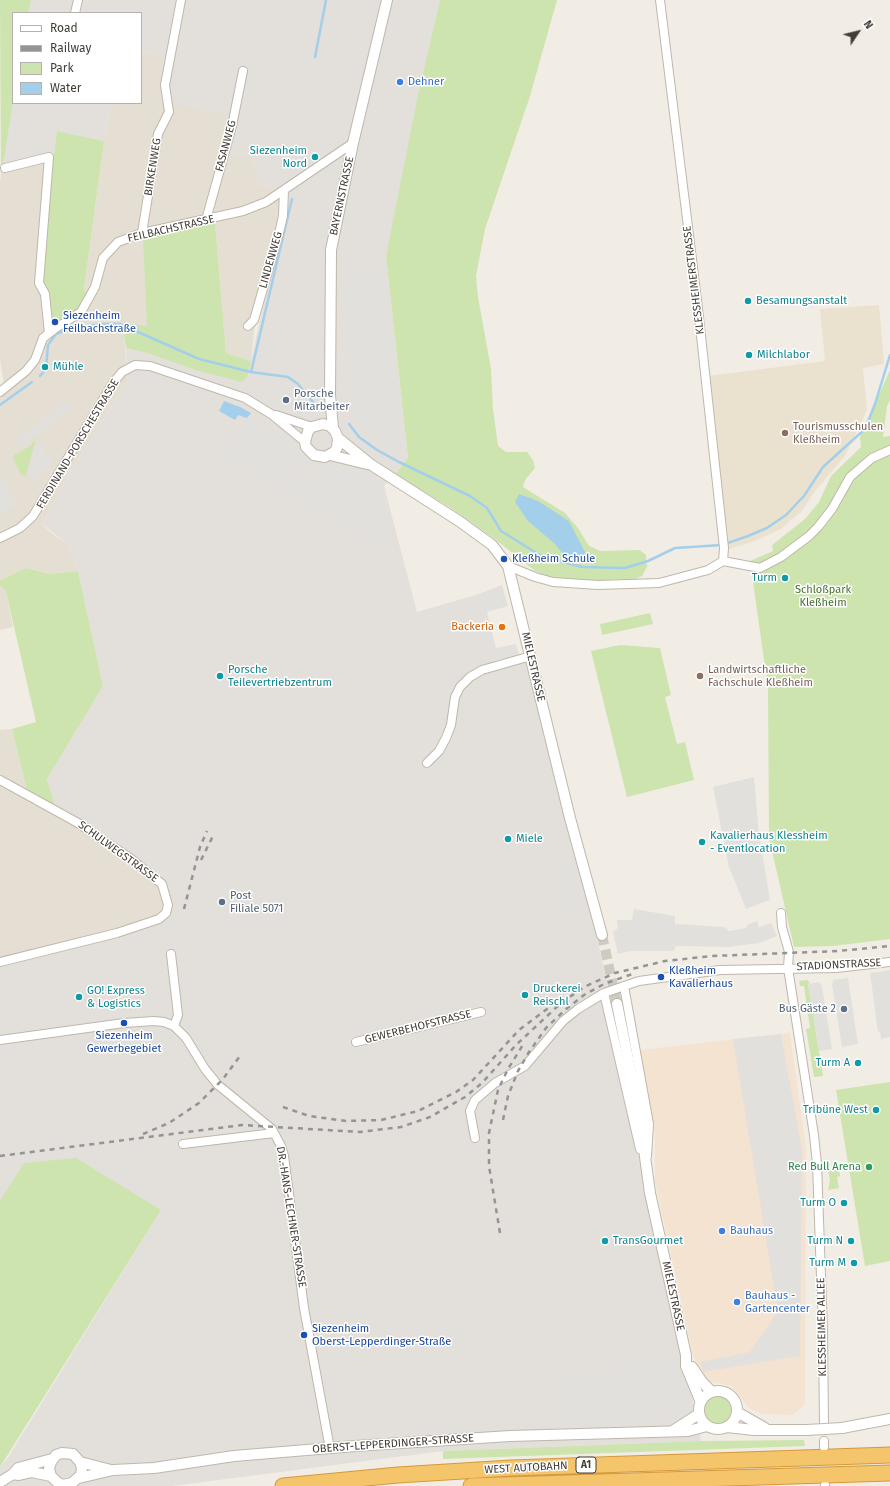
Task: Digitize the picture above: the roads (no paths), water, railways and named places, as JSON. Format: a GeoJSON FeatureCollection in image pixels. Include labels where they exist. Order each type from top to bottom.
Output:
{"type":"FeatureCollection","features":[{"type":"Feature","properties":{"kind":"highway","name":"WEST AUTOBAHN"},"geometry":{"type":"LineString","coordinates":[[283,1486],[398,1475],[511,1468],[890,1455]]}},
{"type":"Feature","properties":{"kind":"highway","name":"WEST AUTOBAHN"},"geometry":{"type":"LineString","coordinates":[[471,1486],[890,1473]]}},
{"type":"Feature","properties":{"kind":"street"},"geometry":{"type":"LineString","coordinates":[[75,12],[78,0]]}},
{"type":"Feature","properties":{"kind":"street","name":"BIRKENWEG"},"geometry":{"type":"LineString","coordinates":[[142,233],[158,134],[169,112],[165,85],[181,0]]}},
{"type":"Feature","properties":{"kind":"street","name":"BAYERNSTRASSE"},"geometry":{"type":"LineString","coordinates":[[333,428],[330,396],[331,250],[353,143],[387,0]]}},
{"type":"Feature","properties":{"kind":"street","name":"KLESSHEIMERSTRASSE"},"geometry":{"type":"LineString","coordinates":[[660,0],[698,316],[724,548],[723,561]]}},
{"type":"Feature","properties":{"kind":"street","name":"FASANWEG"},"geometry":{"type":"LineString","coordinates":[[206,220],[232,126],[243,71]]}},
{"type":"Feature","properties":{"kind":"street","name":"FEILBACHSTRASSE"},"geometry":{"type":"LineString","coordinates":[[0,392],[26,372],[35,360],[43,338],[81,312],[95,287],[103,258],[118,242],[142,233],[243,211],[266,202],[353,143]]}},
{"type":"Feature","properties":{"kind":"street"},"geometry":{"type":"LineString","coordinates":[[5,168],[49,157],[40,283],[45,294],[49,333]]}},
{"type":"Feature","properties":{"kind":"street","name":"LINDENWEG"},"geometry":{"type":"LineString","coordinates":[[248,326],[254,320],[280,229],[283,216],[284,190]]}},
{"type":"Feature","properties":{"kind":"street","name":"FERDINAND-PORSCHESTRASSE"},"geometry":{"type":"LineString","coordinates":[[0,538],[20,528],[34,516],[113,383],[122,372],[135,365],[150,366],[234,394],[256,404],[271,414],[305,442]]}},
{"type":"Feature","properties":{"kind":"street","name":"BAYERNSTRASSE"},"geometry":{"type":"LineString","coordinates":[[323,424],[330,396]]}},
{"type":"Feature","properties":{"kind":"street","name":"FERDINAND-PORSCHESTRASSE"},"geometry":{"type":"LineString","coordinates":[[271,414],[312,427]]}},
{"type":"Feature","properties":{"kind":"street"},"geometry":{"type":"LineString","coordinates":[[305,442],[305,436],[312,427],[323,424],[333,428]]}},
{"type":"Feature","properties":{"kind":"street","name":"MIELESTRASSE"},"geometry":{"type":"LineString","coordinates":[[333,428],[338,438],[370,464],[459,520],[492,546],[508,566],[570,818],[602,935]]}},
{"type":"Feature","properties":{"kind":"street"},"geometry":{"type":"LineString","coordinates":[[330,455],[337,448],[338,438]]}},
{"type":"Feature","properties":{"kind":"street","name":"MIELESTRASSE"},"geometry":{"type":"LineString","coordinates":[[305,442],[306,447],[314,456],[319,457],[330,455],[370,464]]}},
{"type":"Feature","properties":{"kind":"street"},"geometry":{"type":"LineString","coordinates":[[508,566],[534,577],[553,582],[598,585],[659,582],[708,570],[723,561],[760,568],[781,557],[818,527],[832,509],[850,477],[872,458],[890,450]]}},
{"type":"Feature","properties":{"kind":"street"},"geometry":{"type":"LineString","coordinates":[[427,763],[439,751],[446,738],[451,725],[455,697],[460,686],[470,677],[482,670],[531,656]]}},
{"type":"Feature","properties":{"kind":"street","name":"SCHULWEGSTRASSE"},"geometry":{"type":"LineString","coordinates":[[0,780],[78,823],[131,859],[162,884],[168,905],[166,913],[159,919],[117,933],[0,962]]}},
{"type":"Feature","properties":{"kind":"street","name":"KLESSHEIMER ALLEE"},"geometry":{"type":"LineString","coordinates":[[781,913],[782,927],[789,952],[788,968],[814,1135],[817,1164],[824,1424]]}},
{"type":"Feature","properties":{"kind":"street"},"geometry":{"type":"LineString","coordinates":[[0,1040],[145,1021],[164,1022],[174,1026],[178,1015],[171,954]]}},
{"type":"Feature","properties":{"kind":"street","name":"STADIONSTRASSE"},"geometry":{"type":"LineString","coordinates":[[788,968],[842,968],[890,962]]}},
{"type":"Feature","properties":{"kind":"street"},"geometry":{"type":"LineString","coordinates":[[475,1138],[470,1111],[475,1100],[495,1083],[525,1066],[563,1021],[578,1009],[604,993],[624,986],[661,977],[720,970],[788,968]]}},
{"type":"Feature","properties":{"kind":"street","name":"MIELESTRASSE"},"geometry":{"type":"LineString","coordinates":[[624,986],[649,1124],[646,1166]]}},
{"type":"Feature","properties":{"kind":"street","name":"MIELESTRASSE"},"geometry":{"type":"LineString","coordinates":[[604,993],[639,1147],[646,1166]]}},
{"type":"Feature","properties":{"kind":"street","name":"MIELESTRASSE"},"geometry":{"type":"LineString","coordinates":[[617,1004],[640,1113],[650,1193],[686,1355],[686,1366],[700,1400]]}},
{"type":"Feature","properties":{"kind":"street","name":"GEWERBEHOFSTRASSE"},"geometry":{"type":"LineString","coordinates":[[356,1042],[481,1012]]}},
{"type":"Feature","properties":{"kind":"street","name":"DR.-HANS-LECHNER-STRASSE"},"geometry":{"type":"LineString","coordinates":[[174,1026],[186,1038],[205,1069],[218,1085],[274,1133],[282,1146],[304,1308],[330,1449]]}},
{"type":"Feature","properties":{"kind":"street"},"geometry":{"type":"LineString","coordinates":[[184,1144],[274,1133]]}},
{"type":"Feature","properties":{"kind":"street","name":"MIELESTRASSE"},"geometry":{"type":"LineString","coordinates":[[686,1355],[695,1372],[711,1391]]}},
{"type":"Feature","properties":{"kind":"street"},"geometry":{"type":"LineString","coordinates":[[707,1426],[698,1414],[700,1400],[711,1391],[721,1390],[730,1394],[736,1402],[737,1412],[735,1418],[727,1426]]}},
{"type":"Feature","properties":{"kind":"street","name":"OBERST-LEPPERDINGER-STRASSE"},"geometry":{"type":"LineString","coordinates":[[737,1412],[756,1425],[766,1429]]}},
{"type":"Feature","properties":{"kind":"street"},"geometry":{"type":"LineString","coordinates":[[674,1430],[698,1414]]}},
{"type":"Feature","properties":{"kind":"street","name":"OBERST-LEPPERDINGER-STRASSE"},"geometry":{"type":"LineString","coordinates":[[13,1474],[20,1475],[32,1472],[51,1476],[58,1483],[68,1485],[79,1478],[112,1470],[154,1468],[234,1456],[510,1436],[674,1430],[688,1431],[707,1426],[717,1429],[727,1426],[754,1430],[807,1430],[842,1428],[890,1420]]}},
{"type":"Feature","properties":{"kind":"street","name":"OBERST-LEPPERDINGER-STRASSE"},"geometry":{"type":"LineString","coordinates":[[0,1482],[13,1474],[18,1468],[52,1459],[62,1453],[67,1452],[73,1454],[80,1462],[112,1470]]}},
{"type":"Feature","properties":{"kind":"street"},"geometry":{"type":"LineString","coordinates":[[51,1476],[50,1466],[52,1459]]}},
{"type":"Feature","properties":{"kind":"street"},"geometry":{"type":"LineString","coordinates":[[79,1478],[82,1468],[80,1462]]}},
{"type":"Feature","properties":{"kind":"water"},"geometry":{"type":"Polygon","coordinates":[[[224,401],[251,413],[247,418],[238,415],[235,420],[219,411],[224,401]]]}},
{"type":"Feature","properties":{"kind":"water"},"geometry":{"type":"Polygon","coordinates":[[[519,494],[538,501],[569,521],[585,552],[585,556],[563,554],[554,543],[528,521],[515,502],[519,494]]]}},
{"type":"Feature","properties":{"kind":"waterway"},"geometry":{"type":"LineString","coordinates":[[315,57],[326,0]]}},
{"type":"Feature","properties":{"kind":"waterway"},"geometry":{"type":"LineString","coordinates":[[251,372],[292,199]]}},
{"type":"Feature","properties":{"kind":"waterway"},"geometry":{"type":"LineString","coordinates":[[40,376],[46,369],[48,345],[56,334],[68,330],[100,324],[120,324],[199,359],[251,372],[288,377],[298,384],[313,402]]}},
{"type":"Feature","properties":{"kind":"waterway"},"geometry":{"type":"LineString","coordinates":[[349,424],[359,437],[377,450],[470,496],[487,508],[501,531],[543,557],[582,567],[625,568],[648,561],[675,548],[722,545],[767,528],[786,515],[804,496],[823,467],[865,429],[875,404],[890,355]]}},
{"type":"Feature","properties":{"kind":"waterway"},"geometry":{"type":"LineString","coordinates":[[0,405],[32,382]]}},
{"type":"Feature","properties":{"kind":"tunnel"},"geometry":{"type":"LineString","coordinates":[[602,935],[617,1004]]}},
{"type":"Feature","properties":{"kind":"railway"},"geometry":{"type":"LineString","coordinates":[[184,909],[200,847],[207,831]]}},
{"type":"Feature","properties":{"kind":"railway"},"geometry":{"type":"LineString","coordinates":[[201,860],[213,836]]}},
{"type":"Feature","properties":{"kind":"railway"},"geometry":{"type":"LineString","coordinates":[[0,1156],[242,1125],[360,1132],[401,1127],[430,1117],[465,1097],[482,1083],[516,1045],[561,1003],[584,987],[615,973],[665,961],[712,956],[838,951],[890,946]]}},
{"type":"Feature","properties":{"kind":"railway"},"geometry":{"type":"LineString","coordinates":[[503,1120],[508,1096],[518,1071],[546,1028],[584,995],[604,984],[635,973]]}},
{"type":"Feature","properties":{"kind":"railway"},"geometry":{"type":"LineString","coordinates":[[283,1107],[309,1116],[346,1121],[381,1120],[418,1111],[456,1092],[473,1080],[519,1030],[551,1006]]}},
{"type":"Feature","properties":{"kind":"railway"},"geometry":{"type":"LineString","coordinates":[[500,1233],[489,1166],[489,1133],[498,1090],[508,1069],[524,1043]]}},
{"type":"Feature","properties":{"kind":"railway"},"geometry":{"type":"LineString","coordinates":[[143,1134],[169,1123],[199,1103],[223,1079],[240,1056]]}},
{"type":"Feature","properties":{"kind":"place","name":"Dehner"},"geometry":{"type":"Point","coordinates":[400,82]}},
{"type":"Feature","properties":{"kind":"place","name":"Siezenheim Nord"},"geometry":{"type":"Point","coordinates":[315,157]}},
{"type":"Feature","properties":{"kind":"place","name":"Besamungsanstalt"},"geometry":{"type":"Point","coordinates":[748,301]}},
{"type":"Feature","properties":{"kind":"place","name":"Siezenheim Feilbachstraße"},"geometry":{"type":"Point","coordinates":[55,322]}},
{"type":"Feature","properties":{"kind":"place","name":"Milchlabor"},"geometry":{"type":"Point","coordinates":[749,355]}},
{"type":"Feature","properties":{"kind":"place","name":"Mühle"},"geometry":{"type":"Point","coordinates":[45,367]}},
{"type":"Feature","properties":{"kind":"place","name":"Porsche Mitarbeiter"},"geometry":{"type":"Point","coordinates":[286,400]}},
{"type":"Feature","properties":{"kind":"place","name":"Tourismusschulen Kleßheim"},"geometry":{"type":"Point","coordinates":[785,433]}},
{"type":"Feature","properties":{"kind":"place","name":"Kleßheim Schule"},"geometry":{"type":"Point","coordinates":[504,559]}},
{"type":"Feature","properties":{"kind":"place","name":"Turm"},"geometry":{"type":"Point","coordinates":[785,578]}},
{"type":"Feature","properties":{"kind":"place","name":"Backeria"},"geometry":{"type":"Point","coordinates":[502,627]}},
{"type":"Feature","properties":{"kind":"place","name":"Porsche Teilevertriebzentrum"},"geometry":{"type":"Point","coordinates":[220,676]}},
{"type":"Feature","properties":{"kind":"place","name":"Landwirtschaftliche Fachschule Kleßheim"},"geometry":{"type":"Point","coordinates":[700,676]}},
{"type":"Feature","properties":{"kind":"place","name":"Miele"},"geometry":{"type":"Point","coordinates":[508,839]}},
{"type":"Feature","properties":{"kind":"place","name":"Kavalierhaus Klessheim - Eventlocation"},"geometry":{"type":"Point","coordinates":[702,842]}},
{"type":"Feature","properties":{"kind":"place","name":"Post Filiale 5071"},"geometry":{"type":"Point","coordinates":[222,902]}},
{"type":"Feature","properties":{"kind":"place","name":"Kleßheim Kavalierhaus"},"geometry":{"type":"Point","coordinates":[661,977]}},
{"type":"Feature","properties":{"kind":"place","name":"Druckerei Reischl"},"geometry":{"type":"Point","coordinates":[525,995]}},
{"type":"Feature","properties":{"kind":"place","name":"GO! Express & Logistics"},"geometry":{"type":"Point","coordinates":[79,997]}},
{"type":"Feature","properties":{"kind":"place","name":"Bus Gäste 2"},"geometry":{"type":"Point","coordinates":[844,1009]}},
{"type":"Feature","properties":{"kind":"place","name":"Siezenheim Gewerbegebiet"},"geometry":{"type":"Point","coordinates":[124,1023]}},
{"type":"Feature","properties":{"kind":"place","name":"Turm A"},"geometry":{"type":"Point","coordinates":[858,1063]}},
{"type":"Feature","properties":{"kind":"place","name":"Tribüne West"},"geometry":{"type":"Point","coordinates":[876,1110]}},
{"type":"Feature","properties":{"kind":"place","name":"Red Bull Arena"},"geometry":{"type":"Point","coordinates":[869,1167]}},
{"type":"Feature","properties":{"kind":"place","name":"Turm O"},"geometry":{"type":"Point","coordinates":[844,1203]}},
{"type":"Feature","properties":{"kind":"place","name":"Bauhaus"},"geometry":{"type":"Point","coordinates":[722,1231]}},
{"type":"Feature","properties":{"kind":"place","name":"TransGourmet"},"geometry":{"type":"Point","coordinates":[605,1241]}},
{"type":"Feature","properties":{"kind":"place","name":"Turm N"},"geometry":{"type":"Point","coordinates":[851,1241]}},
{"type":"Feature","properties":{"kind":"place","name":"Turm M"},"geometry":{"type":"Point","coordinates":[854,1263]}},
{"type":"Feature","properties":{"kind":"place","name":"Bauhaus - Gartencenter"},"geometry":{"type":"Point","coordinates":[737,1302]}},
{"type":"Feature","properties":{"kind":"place","name":"Siezenheim Oberst-Lepperdinger-Straße"},"geometry":{"type":"Point","coordinates":[304,1335]}},
{"type":"Feature","properties":{"kind":"park label","name":"Schloßpark Kleßheim"},"geometry":{"type":"Point","coordinates":[823,596]}}]}
